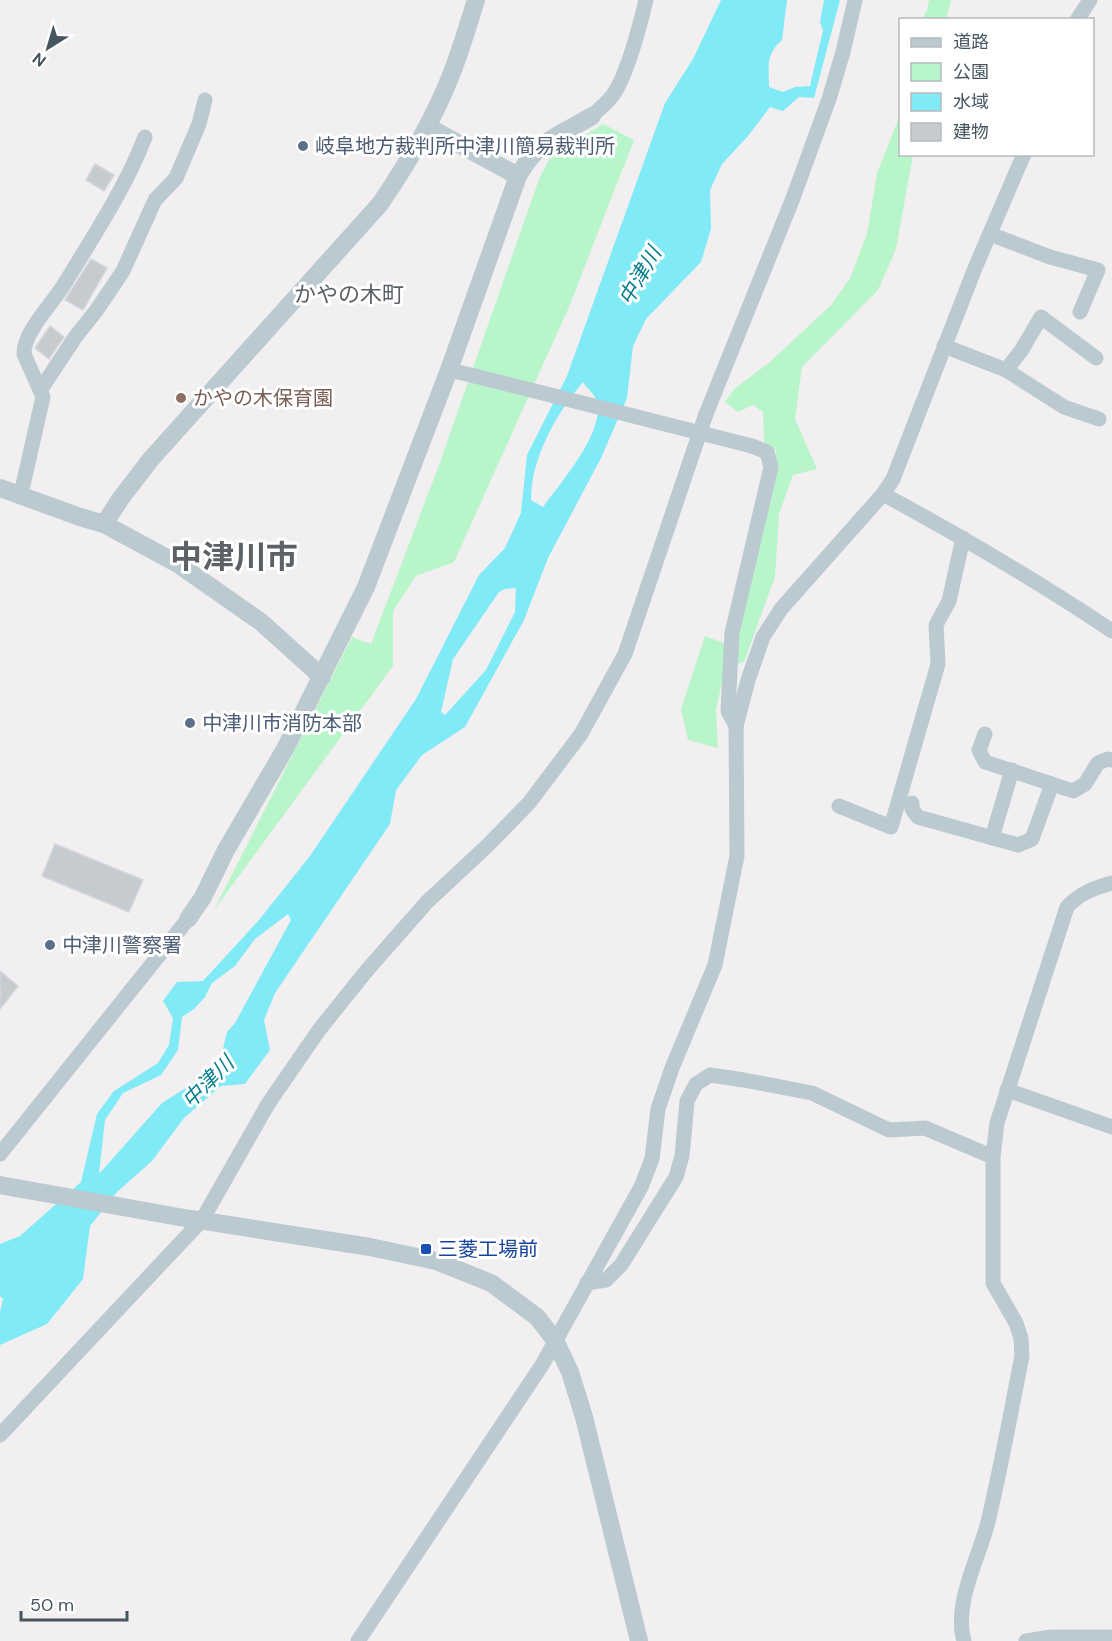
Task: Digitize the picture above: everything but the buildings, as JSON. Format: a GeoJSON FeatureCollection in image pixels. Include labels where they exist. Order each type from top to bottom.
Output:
{"type":"FeatureCollection","features":[{"type":"Feature","properties":{"kind":"street"},"geometry":{"type":"LineString","coordinates":[[104,524],[151,459],[380,204],[407,165],[428,127],[451,74],[476,0]]}},
{"type":"Feature","properties":{"kind":"street"},"geometry":{"type":"LineString","coordinates":[[0,1154],[188,919],[203,897],[226,850],[285,749],[366,587],[449,370],[518,176],[530,157],[544,143],[592,116],[612,96],[618,86],[638,30],[646,0]]}},
{"type":"Feature","properties":{"kind":"street"},"geometry":{"type":"LineString","coordinates":[[0,1435],[202,1220],[268,1104],[319,1030],[368,969],[427,902],[529,803],[581,734],[625,654],[706,414],[793,198],[830,99],[855,0]]}},
{"type":"Feature","properties":{"kind":"street"},"geometry":{"type":"LineString","coordinates":[[1078,18],[1090,0]]}},
{"type":"Feature","properties":{"kind":"street"},"geometry":{"type":"LineString","coordinates":[[41,389],[123,270],[155,200],[176,178],[199,124],[205,100]]}},
{"type":"Feature","properties":{"kind":"street"},"geometry":{"type":"LineString","coordinates":[[428,127],[518,176]]}},
{"type":"Feature","properties":{"kind":"street"},"geometry":{"type":"LineString","coordinates":[[23,485],[42,404],[41,389],[24,354],[28,337],[64,285],[135,162],[145,137]]}},
{"type":"Feature","properties":{"kind":"street"},"geometry":{"type":"LineString","coordinates":[[358,1641],[535,1375],[644,1178],[652,1159],[658,1109],[715,965],[737,856],[736,726],[748,680],[763,637],[781,609],[884,494],[893,479],[1023,156]]}},
{"type":"Feature","properties":{"kind":"street"},"geometry":{"type":"LineString","coordinates":[[990,234],[1050,257],[1098,270],[1080,312]]}},
{"type":"Feature","properties":{"kind":"street"},"geometry":{"type":"LineString","coordinates":[[1006,370],[1021,351],[1041,317],[1096,358]]}},
{"type":"Feature","properties":{"kind":"street"},"geometry":{"type":"LineString","coordinates":[[945,346],[1006,370],[1064,407],[1100,419]]}},
{"type":"Feature","properties":{"kind":"street"},"geometry":{"type":"LineString","coordinates":[[449,370],[752,446],[766,452],[771,467],[732,633],[728,711],[736,726]]}},
{"type":"Feature","properties":{"kind":"street"},"geometry":{"type":"LineString","coordinates":[[0,488],[80,518],[104,524],[178,564],[261,622],[322,677]]}},
{"type":"Feature","properties":{"kind":"street"},"geometry":{"type":"LineString","coordinates":[[884,494],[963,538],[1061,597],[1112,631]]}},
{"type":"Feature","properties":{"kind":"street"},"geometry":{"type":"LineString","coordinates":[[839,806],[891,827],[938,664],[936,625],[949,601],[963,538]]}},
{"type":"Feature","properties":{"kind":"street"},"geometry":{"type":"LineString","coordinates":[[985,734],[980,750],[986,762],[1072,790],[1085,784],[1098,763],[1108,759],[1112,760]]}},
{"type":"Feature","properties":{"kind":"street"},"geometry":{"type":"LineString","coordinates":[[992,838],[1012,770]]}},
{"type":"Feature","properties":{"kind":"street"},"geometry":{"type":"LineString","coordinates":[[912,803],[912,809],[918,817],[1018,845],[1032,839],[1052,784]]}},
{"type":"Feature","properties":{"kind":"street"},"geometry":{"type":"LineString","coordinates":[[964,1641],[960,1629],[961,1609],[988,1522],[1022,1356],[1022,1338],[993,1283],[993,1157],[997,1123],[1067,907],[1076,897],[1089,890],[1112,883]]}},
{"type":"Feature","properties":{"kind":"street"},"geometry":{"type":"LineString","coordinates":[[587,1283],[606,1280],[621,1265],[676,1178],[682,1156],[687,1101],[696,1084],[710,1075],[812,1093],[889,1130],[925,1128],[993,1157]]}},
{"type":"Feature","properties":{"kind":"street"},"geometry":{"type":"LineString","coordinates":[[1007,1090],[1112,1127]]}},
{"type":"Feature","properties":{"kind":"street"},"geometry":{"type":"LineString","coordinates":[[0,1185],[179,1217],[370,1247],[436,1261],[491,1283],[537,1317],[555,1340],[570,1372],[584,1417],[639,1641]]}},
{"type":"Feature","properties":{"kind":"street"},"geometry":{"type":"LineString","coordinates":[[1026,1641],[1051,1637],[1112,1637]]}},
{"type":"Feature","properties":{"kind":"green space"},"geometry":{"type":"Polygon","coordinates":[[[929,0],[951,0],[946,18],[923,18],[929,0]]]}},
{"type":"Feature","properties":{"kind":"green space"},"geometry":{"type":"Polygon","coordinates":[[[899,118],[899,156],[913,156],[896,249],[878,290],[802,367],[795,419],[817,469],[793,475],[779,514],[775,577],[744,662],[725,667],[716,711],[718,748],[688,740],[681,709],[705,636],[724,643],[775,465],[776,451],[764,442],[763,412],[753,405],[738,412],[725,402],[734,389],[770,362],[831,305],[850,278],[867,234],[877,173],[899,118]]]}},
{"type":"Feature","properties":{"kind":"green space"},"geometry":{"type":"Polygon","coordinates":[[[603,124],[634,140],[569,307],[454,562],[416,576],[393,611],[393,666],[214,910],[352,637],[371,644],[439,465],[539,179],[551,156],[603,124]]]}},
{"type":"Feature","properties":{"kind":"water","name":"中津川"},"geometry":{"type":"Polygon","coordinates":[[[721,0],[787,0],[782,40],[770,56],[769,87],[783,92],[795,87],[810,86],[823,30],[820,22],[824,0],[840,0],[814,98],[799,97],[783,111],[770,107],[748,136],[722,164],[710,190],[711,229],[701,262],[646,319],[633,346],[627,398],[601,458],[548,558],[524,620],[465,727],[422,755],[396,790],[390,824],[275,993],[264,1020],[270,1050],[245,1084],[221,1086],[184,1118],[152,1161],[117,1192],[90,1226],[83,1279],[47,1324],[0,1345],[0,1312],[3,1299],[0,1296],[0,1244],[20,1236],[81,1182],[97,1114],[114,1091],[158,1063],[169,1045],[173,1018],[163,1001],[177,982],[203,981],[259,920],[310,856],[416,699],[479,575],[505,548],[521,513],[527,455],[567,376],[665,103],[693,59],[721,0]],[[583,382],[555,422],[535,468],[531,500],[543,507],[571,470],[590,439],[596,423],[598,409],[595,397],[583,382]],[[516,588],[499,592],[453,659],[441,712],[445,715],[486,670],[515,612],[516,588]],[[288,914],[255,939],[235,966],[212,983],[205,997],[194,1009],[182,1017],[178,1050],[161,1075],[123,1093],[105,1120],[99,1174],[162,1103],[203,1077],[222,1053],[227,1032],[235,1023],[291,920],[288,914]]]}},
{"type":"Feature","properties":{"kind":"place","name":"岐阜地方裁判所中津川簡易裁判所"},"geometry":{"type":"Point","coordinates":[303,146]}},
{"type":"Feature","properties":{"kind":"place","name":"かやの木保育園"},"geometry":{"type":"Point","coordinates":[181,398]}},
{"type":"Feature","properties":{"kind":"place","name":"中津川市消防本部"},"geometry":{"type":"Point","coordinates":[190,723]}},
{"type":"Feature","properties":{"kind":"place","name":"中津川警察署"},"geometry":{"type":"Point","coordinates":[50,945]}},
{"type":"Feature","properties":{"kind":"place","name":"三菱工場前"},"geometry":{"type":"Point","coordinates":[426,1249]}},
{"type":"Feature","properties":{"kind":"district","name":"かやの木町"},"geometry":{"type":"Point","coordinates":[349,294]}},
{"type":"Feature","properties":{"kind":"district","name":"中津川市"},"geometry":{"type":"Point","coordinates":[234,557]}}]}
